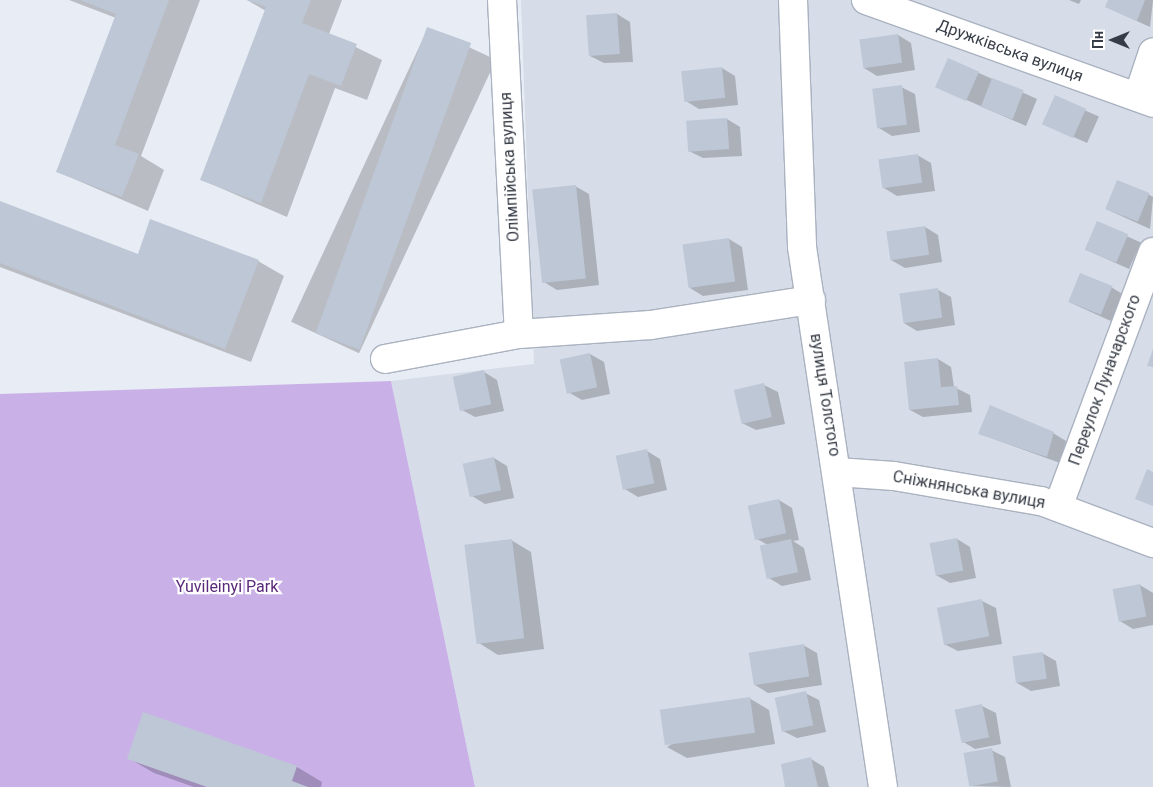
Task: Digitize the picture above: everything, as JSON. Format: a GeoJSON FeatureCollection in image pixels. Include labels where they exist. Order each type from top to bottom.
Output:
{"type":"FeatureCollection","features":[{"type":"Feature","properties":{"kind":"street","name":"Олімпійська вулиця"},"geometry":{"type":"LineString","coordinates":[[502,0],[520,334]]}},
{"type":"Feature","properties":{"kind":"street","name":"вулиця Толстого"},"geometry":{"type":"LineString","coordinates":[[793,0],[802,247],[838,472],[883,787]]}},
{"type":"Feature","properties":{"kind":"street","name":"Дружківська вулиця"},"geometry":{"type":"LineString","coordinates":[[866,0],[1145,100]]}},
{"type":"Feature","properties":{"kind":"street"},"geometry":{"type":"LineString","coordinates":[[1145,100],[1153,52]]}},
{"type":"Feature","properties":{"kind":"street","name":"Переулок Луначарского"},"geometry":{"type":"LineString","coordinates":[[1058,507],[1153,252]]}},
{"type":"Feature","properties":{"kind":"street"},"geometry":{"type":"LineString","coordinates":[[385,359],[520,334],[651,325],[811,300]]}},
{"type":"Feature","properties":{"kind":"street","name":"Сніжнянська вулиця"},"geometry":{"type":"LineString","coordinates":[[838,472],[903,477],[1058,507],[1153,543]]}},
{"type":"Feature","properties":{"kind":"shaded area"},"geometry":{"type":"Polygon","coordinates":[[[521,0],[1153,0],[1153,787],[475,787],[391,381],[534,364],[521,0]]]}},
{"type":"Feature","properties":{"kind":"green space","name":"Yuvileinyi Park"},"geometry":{"type":"Polygon","coordinates":[[[391,381],[475,787],[0,787],[0,394],[391,381]]]}},
{"type":"Feature","properties":{"kind":"building"},"geometry":{"type":"Polygon","coordinates":[[[80,0],[169,0],[115,145],[139,154],[122,197],[56,172],[116,14],[80,0]]]}},
{"type":"Feature","properties":{"kind":"building"},"geometry":{"type":"Polygon","coordinates":[[[247,0],[311,0],[302,23],[357,44],[341,86],[309,74],[261,203],[200,180],[266,7],[247,0]]]}},
{"type":"Feature","properties":{"kind":"building"},"geometry":{"type":"Polygon","coordinates":[[[1108,0],[1145,0],[1137,21],[1105,7],[1108,0]]]}},
{"type":"Feature","properties":{"kind":"building"},"geometry":{"type":"Polygon","coordinates":[[[617,13],[620,54],[589,56],[586,15],[617,13]]]}},
{"type":"Feature","properties":{"kind":"building"},"geometry":{"type":"Polygon","coordinates":[[[427,27],[471,43],[360,349],[316,333],[427,27]]]}},
{"type":"Feature","properties":{"kind":"building"},"geometry":{"type":"Polygon","coordinates":[[[898,34],[902,63],[863,68],[859,39],[898,34]]]}},
{"type":"Feature","properties":{"kind":"building"},"geometry":{"type":"Polygon","coordinates":[[[948,58],[979,72],[966,101],[935,87],[948,58]]]}},
{"type":"Feature","properties":{"kind":"building"},"geometry":{"type":"Polygon","coordinates":[[[722,67],[725,98],[684,102],[681,71],[722,67]]]}},
{"type":"Feature","properties":{"kind":"building"},"geometry":{"type":"Polygon","coordinates":[[[992,78],[1024,90],[1013,119],[981,107],[992,78]]]}},
{"type":"Feature","properties":{"kind":"building"},"geometry":{"type":"Polygon","coordinates":[[[902,85],[907,125],[877,128],[872,89],[902,85]]]}},
{"type":"Feature","properties":{"kind":"building"},"geometry":{"type":"Polygon","coordinates":[[[1055,95],[1086,109],[1073,138],[1042,124],[1055,95]]]}},
{"type":"Feature","properties":{"kind":"building"},"geometry":{"type":"Polygon","coordinates":[[[727,118],[729,149],[688,152],[686,121],[727,118]]]}},
{"type":"Feature","properties":{"kind":"building"},"geometry":{"type":"Polygon","coordinates":[[[918,154],[922,183],[882,188],[878,160],[918,154]]]}},
{"type":"Feature","properties":{"kind":"building"},"geometry":{"type":"Polygon","coordinates":[[[1117,180],[1149,193],[1138,222],[1105,209],[1117,180]]]}},
{"type":"Feature","properties":{"kind":"building"},"geometry":{"type":"Polygon","coordinates":[[[576,185],[586,278],[542,283],[532,190],[576,185]]]}},
{"type":"Feature","properties":{"kind":"building"},"geometry":{"type":"Polygon","coordinates":[[[0,201],[138,254],[150,219],[259,260],[225,349],[0,263],[0,201]]]}},
{"type":"Feature","properties":{"kind":"building"},"geometry":{"type":"Polygon","coordinates":[[[1097,221],[1128,234],[1116,263],[1085,250],[1097,221]]]}},
{"type":"Feature","properties":{"kind":"building"},"geometry":{"type":"Polygon","coordinates":[[[925,226],[929,255],[890,260],[886,231],[925,226]]]}},
{"type":"Feature","properties":{"kind":"building"},"geometry":{"type":"Polygon","coordinates":[[[729,238],[735,282],[689,288],[682,245],[729,238]]]}},
{"type":"Feature","properties":{"kind":"building"},"geometry":{"type":"Polygon","coordinates":[[[1080,273],[1112,286],[1101,315],[1068,302],[1080,273]]]}},
{"type":"Feature","properties":{"kind":"building"},"geometry":{"type":"Polygon","coordinates":[[[938,288],[942,318],[904,323],[899,293],[938,288]]]}},
{"type":"Feature","properties":{"kind":"building"},"geometry":{"type":"Polygon","coordinates":[[[1153,349],[1153,367],[1147,366],[1153,349]]]}},
{"type":"Feature","properties":{"kind":"building"},"geometry":{"type":"Polygon","coordinates":[[[590,353],[597,387],[567,394],[560,359],[590,353]]]}},
{"type":"Feature","properties":{"kind":"building"},"geometry":{"type":"Polygon","coordinates":[[[938,358],[941,387],[957,386],[959,405],[909,410],[904,362],[938,358]]]}},
{"type":"Feature","properties":{"kind":"building"},"geometry":{"type":"Polygon","coordinates":[[[484,370],[491,404],[460,411],[453,377],[484,370]]]}},
{"type":"Feature","properties":{"kind":"building"},"geometry":{"type":"Polygon","coordinates":[[[764,383],[772,417],[742,424],[734,390],[764,383]]]}},
{"type":"Feature","properties":{"kind":"building"},"geometry":{"type":"Polygon","coordinates":[[[990,405],[1054,432],[1047,457],[978,434],[990,405]]]}},
{"type":"Feature","properties":{"kind":"building"},"geometry":{"type":"Polygon","coordinates":[[[647,449],[654,483],[623,490],[616,456],[647,449]]]}},
{"type":"Feature","properties":{"kind":"building"},"geometry":{"type":"Polygon","coordinates":[[[494,457],[501,490],[470,497],[463,464],[494,457]]]}},
{"type":"Feature","properties":{"kind":"building"},"geometry":{"type":"Polygon","coordinates":[[[1147,469],[1153,472],[1153,506],[1135,499],[1147,469]]]}},
{"type":"Feature","properties":{"kind":"building"},"geometry":{"type":"Polygon","coordinates":[[[779,499],[786,533],[755,540],[748,506],[779,499]]]}},
{"type":"Feature","properties":{"kind":"building"},"geometry":{"type":"Polygon","coordinates":[[[957,538],[963,570],[936,576],[930,543],[957,538]]]}},
{"type":"Feature","properties":{"kind":"building"},"geometry":{"type":"Polygon","coordinates":[[[512,539],[524,638],[477,644],[464,545],[512,539]]]}},
{"type":"Feature","properties":{"kind":"building"},"geometry":{"type":"Polygon","coordinates":[[[791,539],[798,572],[767,579],[760,546],[791,539]]]}},
{"type":"Feature","properties":{"kind":"building"},"geometry":{"type":"Polygon","coordinates":[[[1140,584],[1146,616],[1119,622],[1113,589],[1140,584]]]}},
{"type":"Feature","properties":{"kind":"building"},"geometry":{"type":"Polygon","coordinates":[[[982,599],[989,636],[944,645],[937,608],[982,599]]]}},
{"type":"Feature","properties":{"kind":"building"},"geometry":{"type":"Polygon","coordinates":[[[804,644],[809,677],[754,685],[749,653],[804,644]]]}},
{"type":"Feature","properties":{"kind":"building"},"geometry":{"type":"Polygon","coordinates":[[[1043,652],[1047,679],[1016,683],[1012,656],[1043,652]]]}},
{"type":"Feature","properties":{"kind":"building"},"geometry":{"type":"Polygon","coordinates":[[[806,691],[813,725],[782,732],[775,698],[806,691]]]}},
{"type":"Feature","properties":{"kind":"building"},"geometry":{"type":"Polygon","coordinates":[[[750,697],[755,733],[665,745],[660,710],[750,697]]]}},
{"type":"Feature","properties":{"kind":"building"},"geometry":{"type":"Polygon","coordinates":[[[982,704],[989,737],[962,743],[955,710],[982,704]]]}},
{"type":"Feature","properties":{"kind":"building"},"geometry":{"type":"Polygon","coordinates":[[[143,712],[297,766],[292,781],[308,787],[207,787],[127,759],[143,712]]]}},
{"type":"Feature","properties":{"kind":"building"},"geometry":{"type":"Polygon","coordinates":[[[992,748],[998,781],[969,787],[963,753],[992,748]]]}},
{"type":"Feature","properties":{"kind":"building"},"geometry":{"type":"Polygon","coordinates":[[[811,757],[818,787],[785,787],[781,764],[811,757]]]}}]}
